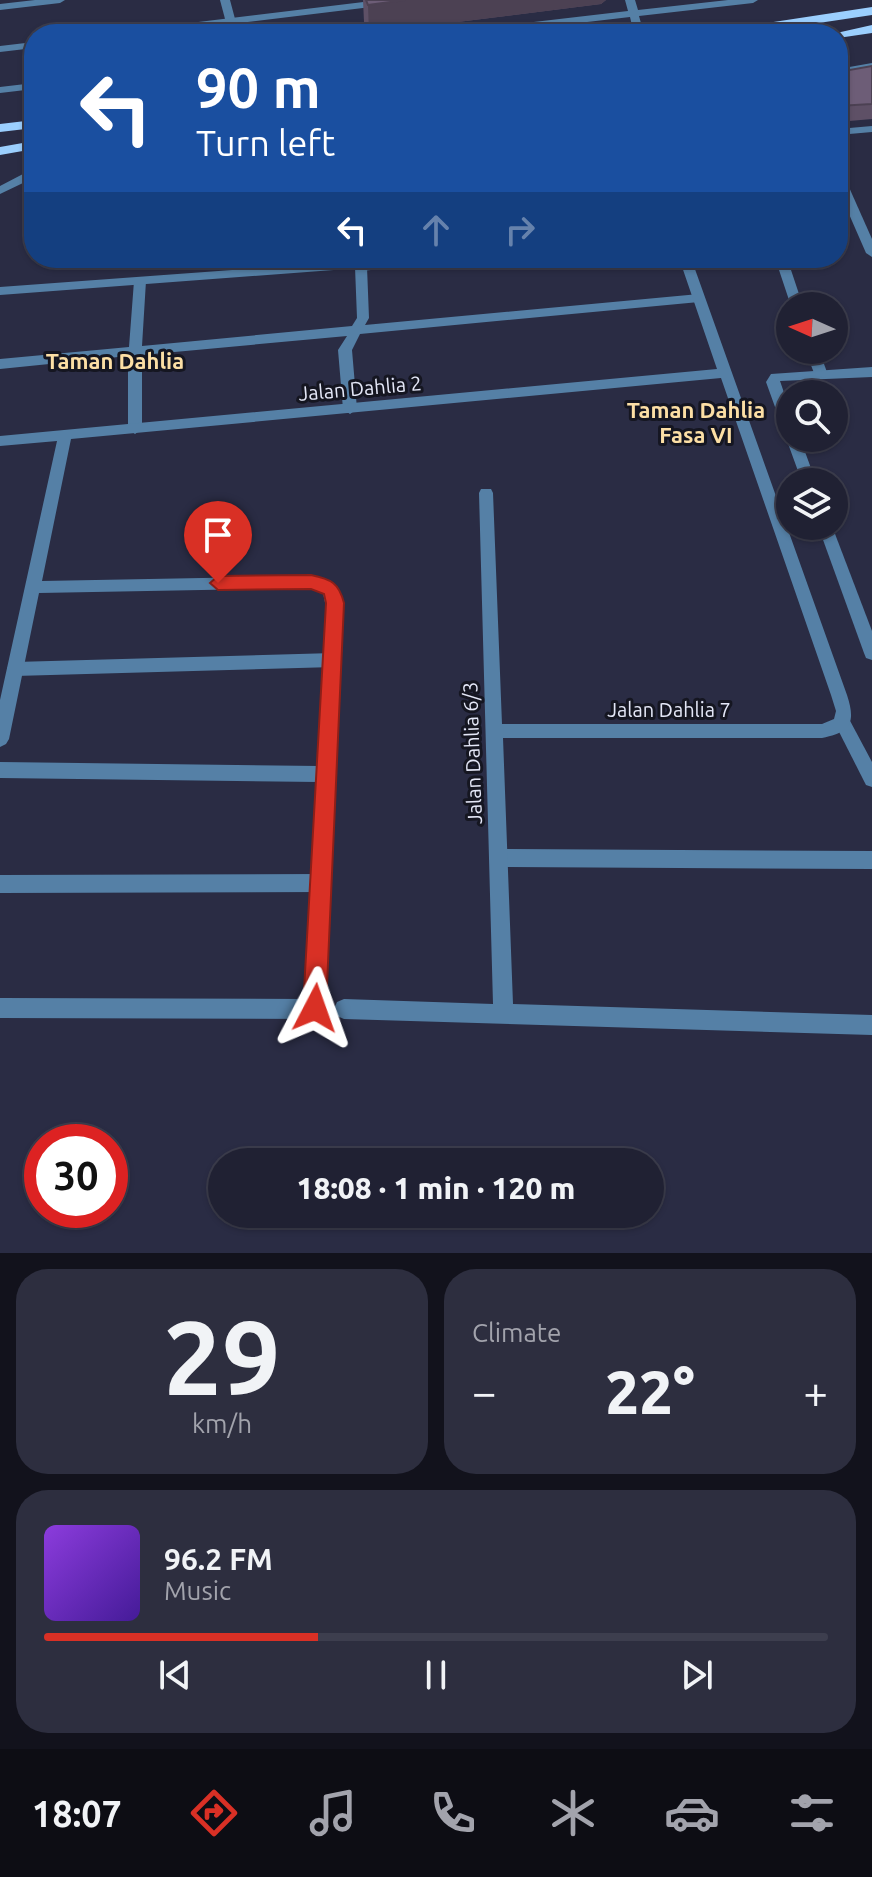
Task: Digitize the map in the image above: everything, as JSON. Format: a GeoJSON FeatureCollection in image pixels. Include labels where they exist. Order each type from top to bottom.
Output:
{"type":"FeatureCollection","features":[{"type":"Feature","properties":{"kind":"main road"},"geometry":{"type":"LineString","coordinates":[[786,24],[872,11]]}},
{"type":"Feature","properties":{"kind":"main road"},"geometry":{"type":"LineString","coordinates":[[848,33],[872,29]]}},
{"type":"Feature","properties":{"kind":"main road"},"geometry":{"type":"LineString","coordinates":[[0,128],[24,125]]}},
{"type":"Feature","properties":{"kind":"main road"},"geometry":{"type":"LineString","coordinates":[[0,151],[24,147]]}},
{"type":"Feature","properties":{"kind":"street"},"geometry":{"type":"LineString","coordinates":[[4,4],[60,0]]}},
{"type":"Feature","properties":{"kind":"street"},"geometry":{"type":"LineString","coordinates":[[225,0],[232,24]]}},
{"type":"Feature","properties":{"kind":"street"},"geometry":{"type":"LineString","coordinates":[[206,24],[404,0]]}},
{"type":"Feature","properties":{"kind":"street"},"geometry":{"type":"LineString","coordinates":[[630,0],[636,24]]}},
{"type":"Feature","properties":{"kind":"street"},"geometry":{"type":"LineString","coordinates":[[538,24],[753,0]]}},
{"type":"Feature","properties":{"kind":"street"},"geometry":{"type":"LineString","coordinates":[[0,49],[24,46]]}},
{"type":"Feature","properties":{"kind":"street"},"geometry":{"type":"LineString","coordinates":[[848,70],[872,66]]}},
{"type":"Feature","properties":{"kind":"street"},"geometry":{"type":"LineString","coordinates":[[0,90],[24,87]]}},
{"type":"Feature","properties":{"kind":"street"},"geometry":{"type":"LineString","coordinates":[[848,131],[872,129]]}},
{"type":"Feature","properties":{"kind":"street"},"geometry":{"type":"LineString","coordinates":[[0,191],[24,175]]}},
{"type":"Feature","properties":{"kind":"street"},"geometry":{"type":"LineString","coordinates":[[848,198],[872,253]]}},
{"type":"Feature","properties":{"kind":"street"},"geometry":{"type":"LineString","coordinates":[[848,218],[857,217]]}},
{"type":"Feature","properties":{"kind":"street"},"geometry":{"type":"LineString","coordinates":[[0,291],[316,268]]}},
{"type":"Feature","properties":{"kind":"street"},"geometry":{"type":"LineString","coordinates":[[350,409],[345,350],[353,331],[360,325],[364,309],[361,268]]}},
{"type":"Feature","properties":{"kind":"street"},"geometry":{"type":"LineString","coordinates":[[688,268],[839,695],[844,711],[842,722],[872,779]]}},
{"type":"Feature","properties":{"kind":"street"},"geometry":{"type":"LineString","coordinates":[[784,268],[792,292]]}},
{"type":"Feature","properties":{"kind":"street"},"geometry":{"type":"LineString","coordinates":[[135,429],[135,351],[140,281]]}},
{"type":"Feature","properties":{"kind":"street"},"geometry":{"type":"LineString","coordinates":[[0,364],[699,298]]}},
{"type":"Feature","properties":{"kind":"street"},"geometry":{"type":"LineString","coordinates":[[817,364],[821,375]]}},
{"type":"Feature","properties":{"kind":"street"},"geometry":{"type":"LineString","coordinates":[[776,380],[783,376],[872,372]]}},
{"type":"Feature","properties":{"kind":"street","name":"Jalan Dahlia 2"},"geometry":{"type":"LineString","coordinates":[[0,441],[724,373]]}},
{"type":"Feature","properties":{"kind":"street"},"geometry":{"type":"LineString","coordinates":[[0,739],[65,436]]}},
{"type":"Feature","properties":{"kind":"street","name":"Jalan Dahlia 6/3"},"geometry":{"type":"LineString","coordinates":[[486,493],[503,1012]]}},
{"type":"Feature","properties":{"kind":"street"},"geometry":{"type":"LineString","coordinates":[[830,540],[872,653]]}},
{"type":"Feature","properties":{"kind":"street"},"geometry":{"type":"LineString","coordinates":[[33,587],[311,582],[325,585],[332,591],[335,603],[334,660],[323,883],[328,1009]]}},
{"type":"Feature","properties":{"kind":"street"},"geometry":{"type":"LineString","coordinates":[[15,669],[334,660]]}},
{"type":"Feature","properties":{"kind":"street","name":"Jalan Dahlia 7"},"geometry":{"type":"LineString","coordinates":[[494,731],[822,731],[836,728],[842,722]]}},
{"type":"Feature","properties":{"kind":"street"},"geometry":{"type":"LineString","coordinates":[[0,770],[328,774]]}},
{"type":"Feature","properties":{"kind":"street"},"geometry":{"type":"LineString","coordinates":[[498,858],[872,860]]}},
{"type":"Feature","properties":{"kind":"street"},"geometry":{"type":"LineString","coordinates":[[0,884],[323,883]]}},
{"type":"Feature","properties":{"kind":"street"},"geometry":{"type":"LineString","coordinates":[[0,1008],[503,1012],[872,1025]]}},
{"type":"Feature","properties":{"kind":"building"},"geometry":{"type":"Polygon","coordinates":[[[366,0],[405,0],[368,5],[366,0]]]}},
{"type":"Feature","properties":{"kind":"building"},"geometry":{"type":"Polygon","coordinates":[[[872,66],[872,104],[848,105],[848,70],[872,66]]]}},
{"type":"Feature","properties":{"kind":"district","name":"Taman Dahlia"},"geometry":{"type":"Point","coordinates":[115,360]}},
{"type":"Feature","properties":{"kind":"district","name":"Taman Dahlia Fasa VI"},"geometry":{"type":"Point","coordinates":[696,422]}},
{"type":"Feature","properties":{"kind":"route"},"geometry":{"type":"LineString","coordinates":[[218,583],[311,582],[325,585],[332,591],[335,603],[315,1008]]}}]}
